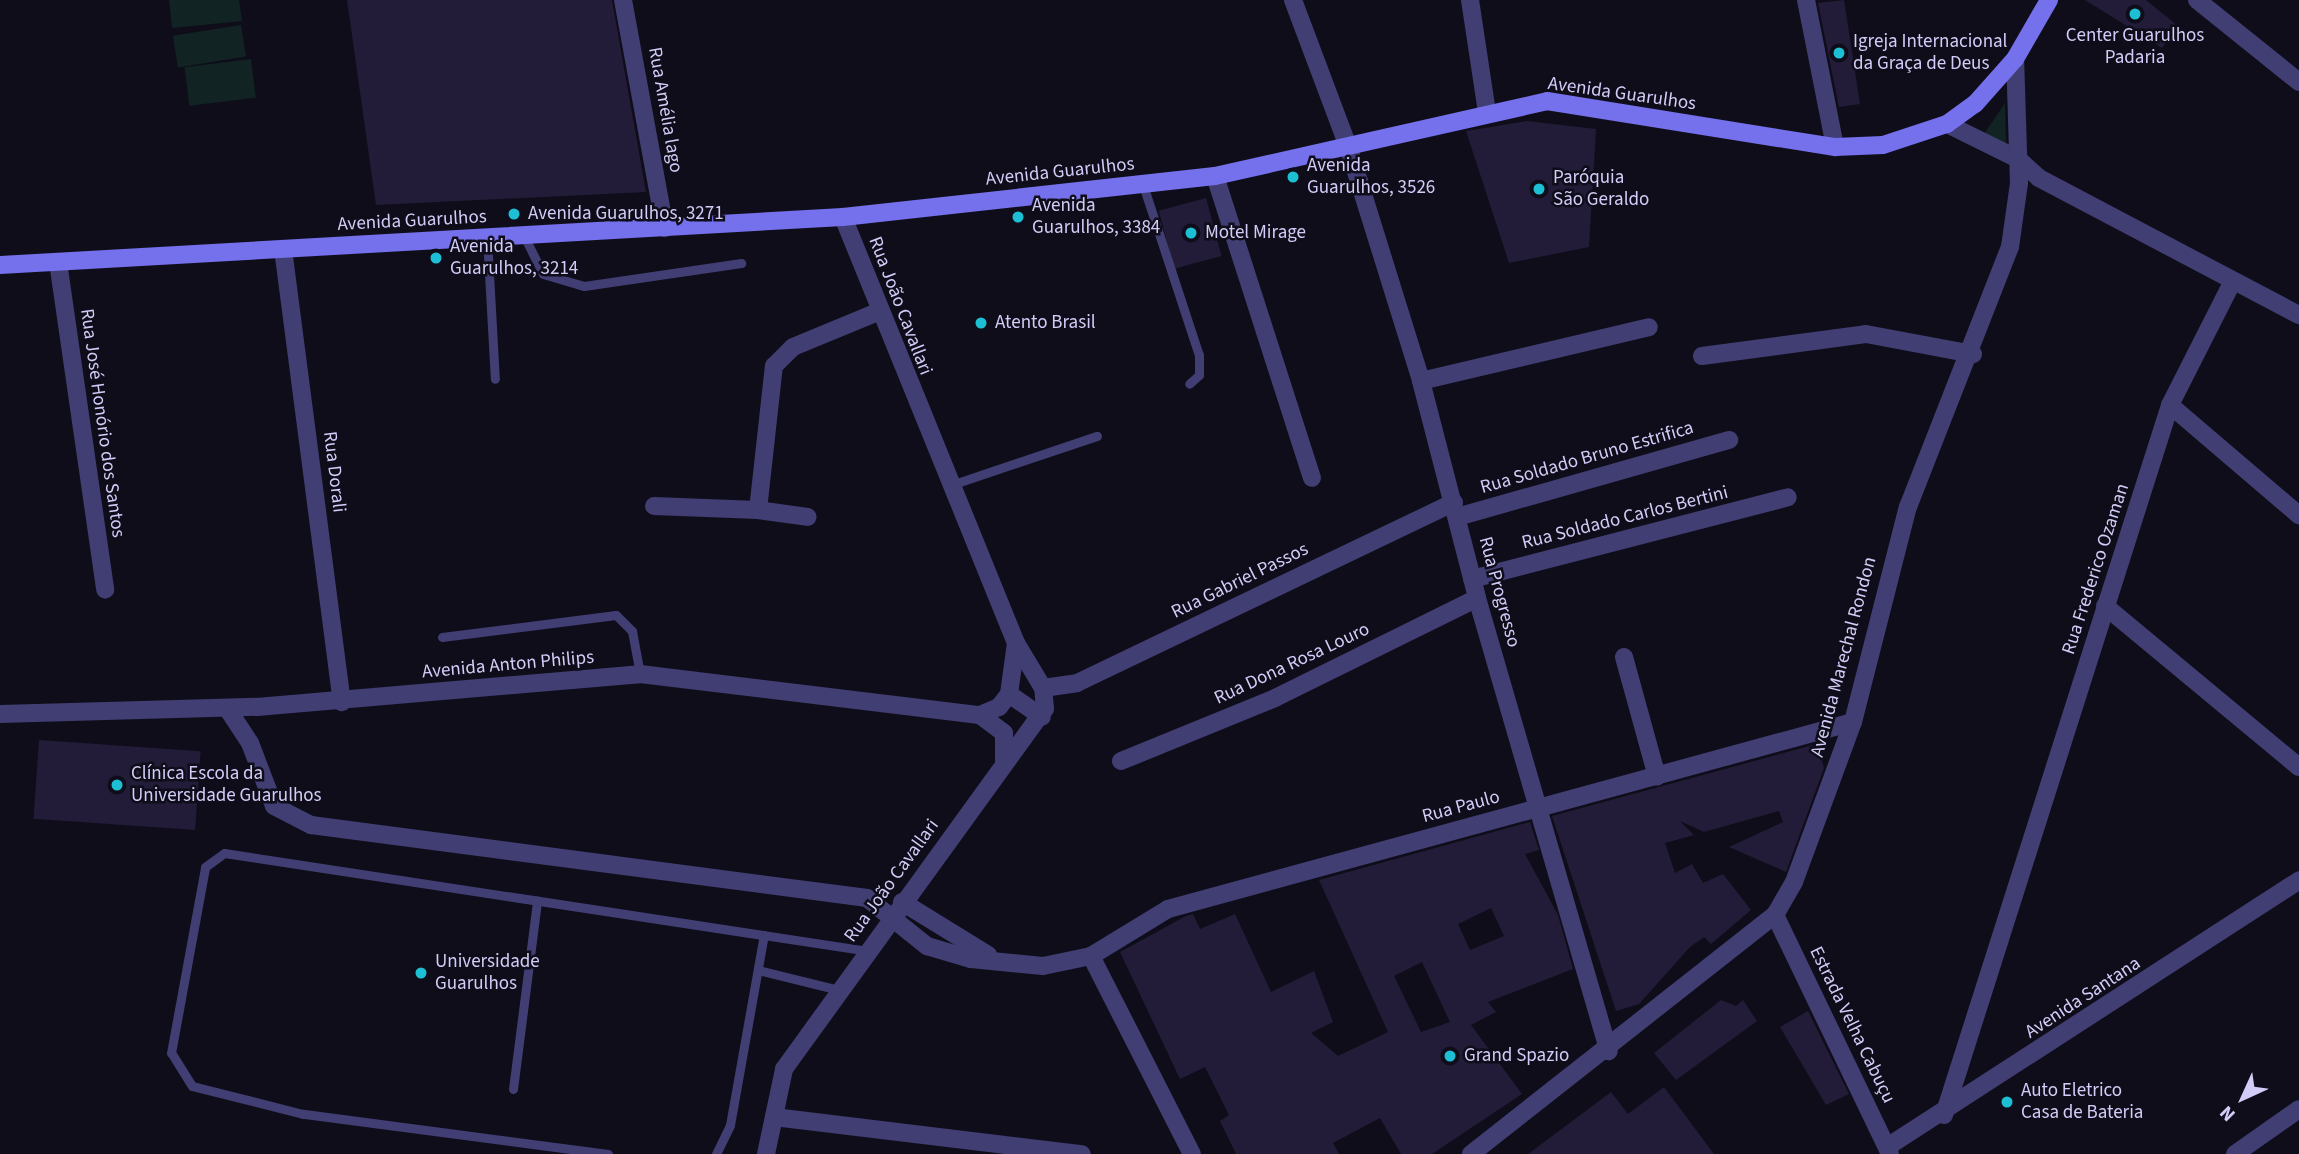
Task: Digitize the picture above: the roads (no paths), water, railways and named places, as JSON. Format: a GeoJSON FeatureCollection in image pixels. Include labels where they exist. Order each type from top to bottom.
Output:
{"type":"FeatureCollection","features":[{"type":"Feature","properties":{"kind":"main road","name":"Avenida Guarulhos"},"geometry":{"type":"LineString","coordinates":[[0,265],[842,217],[1215,176],[1487,112],[1547,101],[1835,147],[1883,145],[1947,124],[1998,82],[2015,59],[2049,0]]}},
{"type":"Feature","properties":{"kind":"street","name":"Rua Amélia lago"},"geometry":{"type":"LineString","coordinates":[[624,0],[665,228]]}},
{"type":"Feature","properties":{"kind":"street","name":"Rua Progresso"},"geometry":{"type":"LineString","coordinates":[[1293,0],[1348,146],[1421,381],[1477,598],[1609,1051]]}},
{"type":"Feature","properties":{"kind":"street"},"geometry":{"type":"LineString","coordinates":[[1470,0],[1487,112]]}},
{"type":"Feature","properties":{"kind":"street"},"geometry":{"type":"LineString","coordinates":[[1806,0],[1835,147]]}},
{"type":"Feature","properties":{"kind":"street"},"geometry":{"type":"LineString","coordinates":[[2197,0],[2299,82]]}},
{"type":"Feature","properties":{"kind":"street","name":"Avenida Marechal Rondon"},"geometry":{"type":"LineString","coordinates":[[1471,1154],[1609,1051],[1775,915],[1815,831],[1853,722],[1896,543],[1973,354],[2010,247],[2018,159],[2015,59]]}},
{"type":"Feature","properties":{"kind":"street"},"geometry":{"type":"LineString","coordinates":[[1947,124],[2018,159],[2039,178],[2299,315]]}},
{"type":"Feature","properties":{"kind":"street"},"geometry":{"type":"LineString","coordinates":[[1215,176],[1312,478]]}},
{"type":"Feature","properties":{"kind":"street","name":"Rua João Cavallari"},"geometry":{"type":"LineString","coordinates":[[842,217],[878,312],[1016,643],[1042,688]]}},
{"type":"Feature","properties":{"kind":"street","name":"Rua Dorali"},"geometry":{"type":"LineString","coordinates":[[283,248],[342,702]]}},
{"type":"Feature","properties":{"kind":"street","name":"Rua José Honório dos Santos"},"geometry":{"type":"LineString","coordinates":[[58,262],[104,590]]}},
{"type":"Feature","properties":{"kind":"street","name":"Rua Frederico Ozaman"},"geometry":{"type":"LineString","coordinates":[[1944,1115],[2170,405],[2233,281]]}},
{"type":"Feature","properties":{"kind":"street"},"geometry":{"type":"LineString","coordinates":[[758,510],[774,366],[793,346],[878,312]]}},
{"type":"Feature","properties":{"kind":"street"},"geometry":{"type":"LineString","coordinates":[[1421,381],[1649,327]]}},
{"type":"Feature","properties":{"kind":"street"},"geometry":{"type":"LineString","coordinates":[[1702,356],[1866,334],[1973,354]]}},
{"type":"Feature","properties":{"kind":"street"},"geometry":{"type":"LineString","coordinates":[[2170,405],[2299,515]]}},
{"type":"Feature","properties":{"kind":"street","name":"Rua Soldado Bruno Estrifica"},"geometry":{"type":"LineString","coordinates":[[1455,510],[1729,440]]}},
{"type":"Feature","properties":{"kind":"street","name":"Rua Soldado Carlos Bertini"},"geometry":{"type":"LineString","coordinates":[[1472,579],[1788,497]]}},
{"type":"Feature","properties":{"kind":"street"},"geometry":{"type":"LineString","coordinates":[[654,506],[758,510],[808,517]]}},
{"type":"Feature","properties":{"kind":"street","name":"Rua Gabriel Passos"},"geometry":{"type":"LineString","coordinates":[[1042,688],[1077,683],[1455,510]]}},
{"type":"Feature","properties":{"kind":"street","name":"Rua Dona Rosa Louro"},"geometry":{"type":"LineString","coordinates":[[1121,761],[1275,698],[1477,598]]}},
{"type":"Feature","properties":{"kind":"street"},"geometry":{"type":"LineString","coordinates":[[2105,607],[2299,767]]}},
{"type":"Feature","properties":{"kind":"street"},"geometry":{"type":"LineString","coordinates":[[980,715],[999,707],[1009,694],[1016,643]]}},
{"type":"Feature","properties":{"kind":"street"},"geometry":{"type":"LineString","coordinates":[[1624,657],[1657,777]]}},
{"type":"Feature","properties":{"kind":"street","name":"Avenida Anton Philips"},"geometry":{"type":"LineString","coordinates":[[0,714],[342,702],[639,674],[980,715]]}},
{"type":"Feature","properties":{"kind":"street"},"geometry":{"type":"LineString","coordinates":[[1042,688],[1042,717]]}},
{"type":"Feature","properties":{"kind":"street"},"geometry":{"type":"LineString","coordinates":[[1009,694],[1042,717]]}},
{"type":"Feature","properties":{"kind":"street"},"geometry":{"type":"LineString","coordinates":[[250,743],[257,707]]}},
{"type":"Feature","properties":{"kind":"street","name":"Rua Paulo"},"geometry":{"type":"LineString","coordinates":[[227,708],[250,743],[274,806],[311,825],[867,898],[890,920],[927,947],[1043,967],[1091,956],[1168,909],[1853,722]]}},
{"type":"Feature","properties":{"kind":"street"},"geometry":{"type":"LineString","coordinates":[[980,715],[1004,733],[1004,760]]}},
{"type":"Feature","properties":{"kind":"street","name":"Rua João Cavallari"},"geometry":{"type":"LineString","coordinates":[[766,1154],[784,1069],[1004,760],[1042,717]]}},
{"type":"Feature","properties":{"kind":"street","name":"Avenida Santana"},"geometry":{"type":"LineString","coordinates":[[1888,1150],[2299,880]]}},
{"type":"Feature","properties":{"kind":"street"},"geometry":{"type":"LineString","coordinates":[[902,902],[944,934],[999,960]]}},
{"type":"Feature","properties":{"kind":"street","name":"Estrada Velha Cabuçu"},"geometry":{"type":"LineString","coordinates":[[1775,915],[1888,1150]]}},
{"type":"Feature","properties":{"kind":"street"},"geometry":{"type":"LineString","coordinates":[[1091,956],[1192,1154]]}},
{"type":"Feature","properties":{"kind":"street"},"geometry":{"type":"LineString","coordinates":[[2235,1154],[2299,1109]]}},
{"type":"Feature","properties":{"kind":"street"},"geometry":{"type":"LineString","coordinates":[[774,1117],[1082,1154]]}},
{"type":"Feature","properties":{"kind":"lane"},"geometry":{"type":"LineString","coordinates":[[1143,185],[1199,355],[1199,375],[1189,384]]}},
{"type":"Feature","properties":{"kind":"lane"},"geometry":{"type":"LineString","coordinates":[[524,236],[543,274],[584,286],[741,263]]}},
{"type":"Feature","properties":{"kind":"lane"},"geometry":{"type":"LineString","coordinates":[[487,239],[495,379]]}},
{"type":"Feature","properties":{"kind":"lane"},"geometry":{"type":"LineString","coordinates":[[949,485],[1097,436]]}},
{"type":"Feature","properties":{"kind":"lane"},"geometry":{"type":"LineString","coordinates":[[442,637],[616,615],[632,631],[639,674]]}},
{"type":"Feature","properties":{"kind":"lane"},"geometry":{"type":"LineString","coordinates":[[608,1154],[303,1114],[208,1094],[192,1086],[171,1053],[205,867],[224,853],[868,951]]}},
{"type":"Feature","properties":{"kind":"lane"},"geometry":{"type":"LineString","coordinates":[[513,1089],[537,901]]}},
{"type":"Feature","properties":{"kind":"lane"},"geometry":{"type":"LineString","coordinates":[[716,1154],[730,1125],[764,935]]}},
{"type":"Feature","properties":{"kind":"lane"},"geometry":{"type":"LineString","coordinates":[[758,970],[839,990]]}},
{"type":"Feature","properties":{"kind":"place","name":"Center Guarulhos Padaria"},"geometry":{"type":"Point","coordinates":[2135,14]}},
{"type":"Feature","properties":{"kind":"place","name":"Igreja Internacional da Graça de Deus"},"geometry":{"type":"Point","coordinates":[1839,53]}},
{"type":"Feature","properties":{"kind":"place","name":"Avenida Guarulhos, 3526"},"geometry":{"type":"Point","coordinates":[1293,177]}},
{"type":"Feature","properties":{"kind":"place","name":"Paróquia São Geraldo"},"geometry":{"type":"Point","coordinates":[1539,189]}},
{"type":"Feature","properties":{"kind":"place","name":"Avenida Guarulhos, 3271"},"geometry":{"type":"Point","coordinates":[514,214]}},
{"type":"Feature","properties":{"kind":"place","name":"Avenida Guarulhos, 3384"},"geometry":{"type":"Point","coordinates":[1018,217]}},
{"type":"Feature","properties":{"kind":"place","name":"Motel Mirage"},"geometry":{"type":"Point","coordinates":[1191,233]}},
{"type":"Feature","properties":{"kind":"place","name":"Avenida Guarulhos, 3214"},"geometry":{"type":"Point","coordinates":[436,258]}},
{"type":"Feature","properties":{"kind":"place","name":"Atento Brasil"},"geometry":{"type":"Point","coordinates":[981,323]}},
{"type":"Feature","properties":{"kind":"place","name":"Clínica Escola da Universidade Guarulhos"},"geometry":{"type":"Point","coordinates":[117,785]}},
{"type":"Feature","properties":{"kind":"place","name":"Universidade Guarulhos"},"geometry":{"type":"Point","coordinates":[421,973]}},
{"type":"Feature","properties":{"kind":"place","name":"Grand Spazio"},"geometry":{"type":"Point","coordinates":[1450,1056]}},
{"type":"Feature","properties":{"kind":"place","name":"Auto Eletrico Casa de Bateria"},"geometry":{"type":"Point","coordinates":[2007,1102]}}]}
